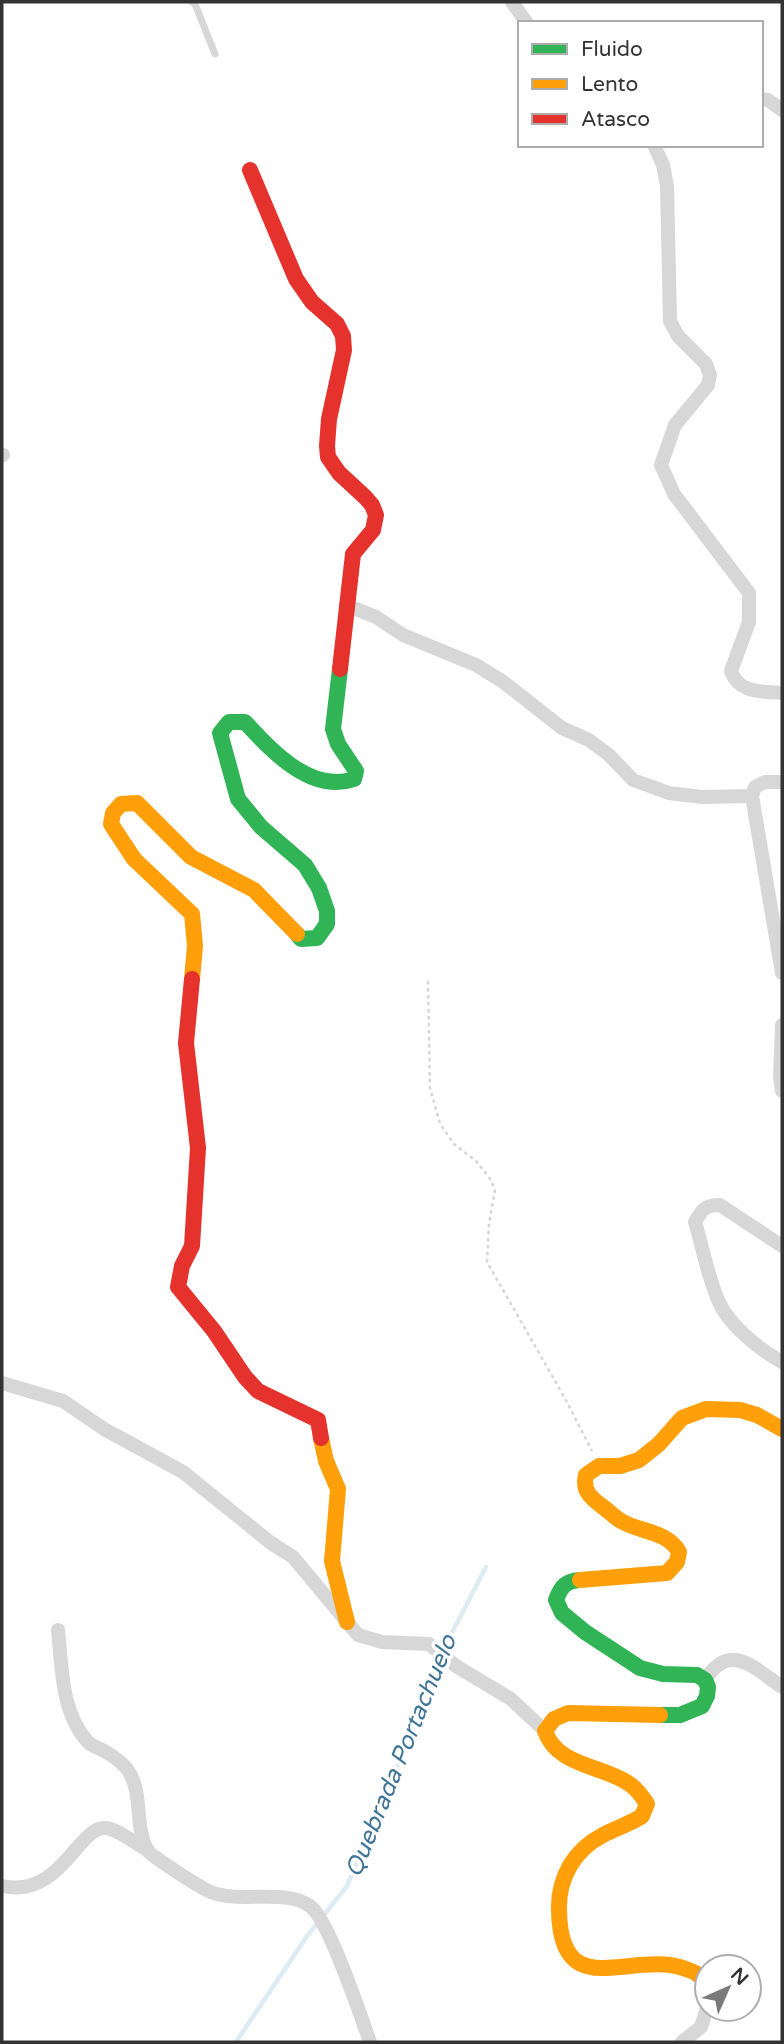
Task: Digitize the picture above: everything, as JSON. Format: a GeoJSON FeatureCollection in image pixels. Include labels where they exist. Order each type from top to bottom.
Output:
{"type":"FeatureCollection","features":[{"type":"Feature","properties":{"kind":"street"},"geometry":{"type":"LineString","coordinates":[[512,2],[526,21]]}},
{"type":"Feature","properties":{"kind":"street"},"geometry":{"type":"LineString","coordinates":[[763,99],[782,110]]}},
{"type":"Feature","properties":{"kind":"street"},"geometry":{"type":"LineString","coordinates":[[655,147],[663,165],[667,186],[670,321],[678,336],[706,364],[710,374],[708,385],[675,425],[661,465],[674,494],[749,593],[749,622],[731,671],[733,679],[743,688],[782,693]]}},
{"type":"Feature","properties":{"kind":"street"},"geometry":{"type":"LineString","coordinates":[[250,170],[296,279],[312,302],[337,324],[342,336],[344,350],[325,439],[328,461],[373,506],[376,521],[371,534],[356,545],[352,554],[333,729],[338,744],[356,771],[354,779],[346,784],[332,784],[307,774],[270,749],[245,722],[229,722],[220,733],[239,799],[261,827],[305,865],[319,888],[327,911],[327,924],[317,938],[301,939],[254,890],[191,857],[137,803],[121,803],[113,813],[111,824],[134,859],[192,915],[194,921],[195,946],[186,1043],[198,1148],[192,1246],[179,1277],[178,1287],[258,1391],[318,1420],[326,1461],[338,1489],[332,1561],[348,1622]]}},
{"type":"Feature","properties":{"kind":"street"},"geometry":{"type":"LineString","coordinates":[[346,605],[376,617],[403,635],[476,665],[502,681],[562,728],[599,747],[634,780],[669,793],[691,796],[752,796]]}},
{"type":"Feature","properties":{"kind":"street"},"geometry":{"type":"LineString","coordinates":[[782,782],[765,782],[755,787],[752,796],[782,973]]}},
{"type":"Feature","properties":{"kind":"street"},"geometry":{"type":"LineString","coordinates":[[782,1028],[782,1090]]}},
{"type":"Feature","properties":{"kind":"street"},"geometry":{"type":"LineString","coordinates":[[782,1246],[720,1205],[703,1208],[695,1222],[719,1302],[729,1319],[769,1355],[782,1362]]}},
{"type":"Feature","properties":{"kind":"street"},"geometry":{"type":"LineString","coordinates":[[2,1383],[63,1401],[104,1429],[183,1472],[271,1543],[293,1557],[358,1635],[382,1642],[429,1644],[472,1676],[511,1699],[545,1731],[549,1745],[562,1755],[609,1773],[629,1784],[647,1804],[646,1810],[636,1820],[589,1843],[570,1865],[560,1884],[558,1903],[563,1941],[572,1957],[584,1967],[605,1969],[670,1964],[693,1972]]}},
{"type":"Feature","properties":{"kind":"street"},"geometry":{"type":"LineString","coordinates":[[545,1731],[550,1721],[568,1713],[680,1715],[702,1706],[707,1696],[708,1687],[705,1680],[696,1675],[663,1674],[640,1668],[585,1632],[562,1613],[556,1600],[560,1588],[569,1581],[667,1573],[676,1565],[678,1557],[677,1548],[672,1541],[624,1523],[589,1497],[584,1488],[586,1475],[599,1466],[620,1466],[639,1460],[659,1444],[682,1418],[706,1409],[740,1410],[757,1415],[782,1429]]}},
{"type":"Feature","properties":{"kind":"street"},"geometry":{"type":"LineString","coordinates":[[58,1630],[68,1706],[79,1730],[90,1744],[108,1753],[128,1770],[136,1789],[141,1832],[148,1850]]}},
{"type":"Feature","properties":{"kind":"street"},"geometry":{"type":"LineString","coordinates":[[705,1680],[717,1665],[739,1659],[751,1664],[782,1687]]}},
{"type":"Feature","properties":{"kind":"street"},"geometry":{"type":"LineString","coordinates":[[2,1886],[21,1887],[48,1877],[72,1855],[91,1832],[101,1828],[110,1829],[148,1850],[210,1892],[231,1897],[298,1900],[312,1908],[327,1933],[370,2042]]}},
{"type":"Feature","properties":{"kind":"street"},"geometry":{"type":"LineString","coordinates":[[682,2042],[702,2023]]}},
{"type":"Feature","properties":{"kind":"lane"},"geometry":{"type":"LineString","coordinates":[[192,2],[215,54]]}},
{"type":"Feature","properties":{"kind":"path"},"geometry":{"type":"LineString","coordinates":[[428,981],[430,1088],[440,1124],[454,1144],[477,1161],[491,1180],[495,1191],[489,1223],[487,1262],[567,1402],[599,1466]]}},
{"type":"Feature","properties":{"kind":"waterway","name":"Quebrada Portachuelo"},"geometry":{"type":"LineString","coordinates":[[443,1650],[486,1567]]}},
{"type":"Feature","properties":{"kind":"waterway","name":"Quebrada Portachuelo"},"geometry":{"type":"LineString","coordinates":[[236,2042],[307,1936],[347,1886],[412,1731],[439,1658]]}},
{"type":"Feature","properties":{"kind":"traffic: fast"},"geometry":{"type":"LineString","coordinates":[[297,934],[301,939],[317,938],[327,924],[327,911],[319,888],[305,865],[261,827],[238,799],[220,733],[229,722],[245,722],[280,757],[308,775],[338,782],[354,779],[356,771],[338,744],[333,729],[340,669]]}},
{"type":"Feature","properties":{"kind":"traffic: fast"},"geometry":{"type":"LineString","coordinates":[[580,1580],[565,1585],[556,1600],[562,1613],[585,1632],[640,1668],[663,1674],[697,1675],[705,1680],[708,1687],[707,1696],[702,1706],[680,1715],[660,1715]]}},
{"type":"Feature","properties":{"kind":"traffic: slow"},"geometry":{"type":"LineString","coordinates":[[192,979],[195,946],[192,914],[134,859],[111,824],[113,813],[121,804],[137,803],[191,857],[254,890],[297,934]]}},
{"type":"Feature","properties":{"kind":"traffic: slow"},"geometry":{"type":"LineString","coordinates":[[580,1580],[667,1573],[677,1562],[679,1552],[668,1540],[628,1525],[595,1500],[586,1490],[586,1475],[599,1466],[620,1466],[639,1460],[659,1444],[682,1418],[706,1409],[740,1410],[757,1415],[782,1429]]}},
{"type":"Feature","properties":{"kind":"traffic: slow"},"geometry":{"type":"LineString","coordinates":[[321,1438],[326,1461],[338,1489],[332,1561],[347,1622]]}},
{"type":"Feature","properties":{"kind":"traffic: slow"},"geometry":{"type":"LineString","coordinates":[[660,1715],[568,1713],[554,1719],[545,1731],[559,1751],[569,1758],[628,1783],[639,1792],[647,1804],[642,1816],[593,1841],[576,1857],[561,1887],[559,1910],[563,1939],[572,1957],[585,1966],[603,1968],[665,1965],[693,1972]]}},
{"type":"Feature","properties":{"kind":"traffic: jam"},"geometry":{"type":"LineString","coordinates":[[250,170],[296,279],[312,302],[337,324],[343,336],[344,350],[329,419],[328,457],[339,473],[372,505],[376,515],[373,530],[353,554],[340,669]]}},
{"type":"Feature","properties":{"kind":"traffic: jam"},"geometry":{"type":"LineString","coordinates":[[192,979],[186,1043],[198,1148],[192,1246],[182,1266],[178,1287],[258,1391],[318,1420],[321,1438]]}}]}
